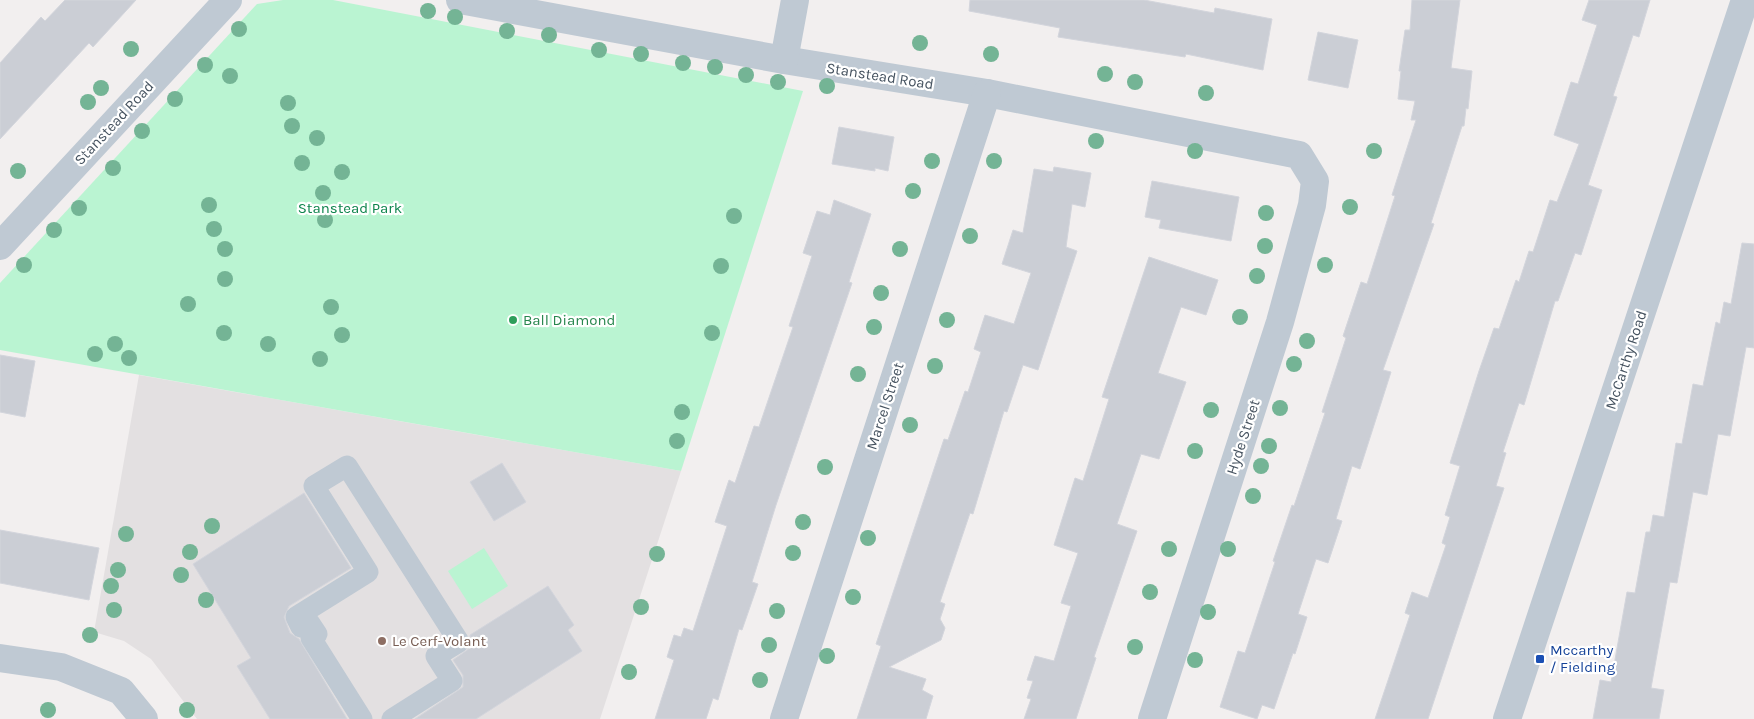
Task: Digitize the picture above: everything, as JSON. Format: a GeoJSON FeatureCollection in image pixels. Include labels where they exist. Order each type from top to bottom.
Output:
{"type":"FeatureCollection","features":[{"type":"Feature","properties":{"kind":"street","name":"Stanstead Road"},"geometry":{"type":"LineString","coordinates":[[0,246],[228,0]]}},
{"type":"Feature","properties":{"kind":"street","name":"Stanstead Road"},"geometry":{"type":"LineString","coordinates":[[460,0],[784,60],[987,93],[1299,155]]}},
{"type":"Feature","properties":{"kind":"street"},"geometry":{"type":"LineString","coordinates":[[784,60],[795,0]]}},
{"type":"Feature","properties":{"kind":"street","name":"McCarthy Road"},"geometry":{"type":"LineString","coordinates":[[1508,719],[1745,0]]}},
{"type":"Feature","properties":{"kind":"street","name":"Marcel Street"},"geometry":{"type":"LineString","coordinates":[[784,719],[987,93]]}},
{"type":"Feature","properties":{"kind":"street","name":"Hyde Street"},"geometry":{"type":"LineString","coordinates":[[1152,719],[1280,322],[1312,205],[1315,181],[1299,155]]}},
{"type":"Feature","properties":{"kind":"street"},"geometry":{"type":"LineString","coordinates":[[362,719],[311,638],[317,634],[309,622],[301,627],[296,617],[368,572],[314,486],[347,466],[459,642],[436,656],[452,681],[392,719]]}},
{"type":"Feature","properties":{"kind":"street"},"geometry":{"type":"LineString","coordinates":[[0,658],[61,668],[121,691],[144,719]]}},
{"type":"Feature","properties":{"kind":"shaded area"},"geometry":{"type":"Polygon","coordinates":[[[139,375],[681,471],[600,719],[197,719],[151,659],[124,641],[94,632],[139,375]]]}},
{"type":"Feature","properties":{"kind":"green space","name":"Stanstead Park"},"geometry":{"type":"Polygon","coordinates":[[[283,0],[333,0],[803,91],[681,471],[0,350],[0,283],[257,4],[283,0]]]}},
{"type":"Feature","properties":{"kind":"green space"},"geometry":{"type":"Polygon","coordinates":[[[484,548],[508,586],[472,609],[448,571],[484,548]]]}},
{"type":"Feature","properties":{"kind":"building"},"geometry":{"type":"Polygon","coordinates":[[[65,0],[136,0],[93,47],[89,43],[0,139],[0,63],[41,17],[45,21],[65,0]]]}},
{"type":"Feature","properties":{"kind":"building"},"geometry":{"type":"Polygon","coordinates":[[[970,0],[1144,0],[1214,13],[1215,8],[1272,19],[1263,70],[1186,54],[1185,57],[1058,37],[1060,28],[969,11],[970,0]]]}},
{"type":"Feature","properties":{"kind":"building"},"geometry":{"type":"Polygon","coordinates":[[[1412,0],[1460,0],[1451,68],[1472,71],[1468,109],[1466,108],[1464,126],[1462,126],[1431,223],[1434,224],[1383,370],[1391,372],[1360,469],[1352,466],[1336,519],[1342,521],[1328,563],[1316,559],[1298,614],[1307,617],[1295,654],[1293,653],[1274,709],[1262,705],[1257,719],[1220,707],[1238,651],[1245,653],[1275,562],[1273,561],[1292,505],[1294,506],[1325,413],[1322,412],[1346,338],[1343,336],[1361,282],[1367,284],[1395,196],[1392,195],[1416,120],[1411,120],[1415,101],[1398,99],[1401,71],[1399,71],[1405,30],[1410,30],[1412,0]]]}},
{"type":"Feature","properties":{"kind":"building"},"geometry":{"type":"Polygon","coordinates":[[[1589,0],[1650,0],[1639,37],[1633,35],[1613,96],[1617,97],[1588,185],[1602,190],[1581,255],[1575,253],[1558,301],[1555,301],[1524,405],[1519,403],[1503,452],[1506,453],[1496,486],[1504,488],[1428,719],[1375,719],[1410,615],[1405,613],[1412,592],[1428,598],[1446,545],[1442,543],[1450,517],[1445,515],[1460,466],[1450,463],[1494,328],[1499,329],[1516,280],[1519,282],[1529,251],[1533,252],[1550,200],[1557,202],[1579,144],[1554,135],[1571,82],[1578,84],[1597,25],[1582,20],[1589,0]]]}},
{"type":"Feature","properties":{"kind":"building"},"geometry":{"type":"Polygon","coordinates":[[[1318,32],[1358,40],[1348,88],[1308,80],[1318,32]]]}},
{"type":"Feature","properties":{"kind":"building"},"geometry":{"type":"Polygon","coordinates":[[[839,127],[894,137],[888,171],[875,168],[875,171],[832,164],[839,127]]]}},
{"type":"Feature","properties":{"kind":"building"},"geometry":{"type":"Polygon","coordinates":[[[1054,167],[1091,173],[1085,207],[1072,204],[1066,247],[1077,251],[1038,370],[1023,365],[1007,412],[1004,411],[973,514],[970,513],[940,602],[945,604],[940,619],[945,628],[941,640],[889,667],[926,679],[922,690],[933,696],[926,719],[857,719],[881,646],[876,644],[944,439],[948,440],[965,391],[968,392],[981,352],[974,349],[985,315],[1014,324],[1031,273],[1002,264],[1013,230],[1023,233],[1034,169],[1053,172],[1054,167]]]}},
{"type":"Feature","properties":{"kind":"building"},"geometry":{"type":"Polygon","coordinates":[[[1152,181],[1239,197],[1231,241],[1159,228],[1161,220],[1145,217],[1152,181]]]}},
{"type":"Feature","properties":{"kind":"building"},"geometry":{"type":"Polygon","coordinates":[[[834,200],[871,214],[849,282],[852,283],[776,505],[752,582],[758,584],[742,630],[739,629],[718,700],[713,698],[706,719],[655,719],[674,660],[667,657],[674,635],[681,637],[684,628],[693,631],[727,526],[715,522],[729,480],[735,483],[754,426],[759,427],[793,327],[789,326],[812,256],[803,253],[817,211],[830,215],[834,200]]]}},
{"type":"Feature","properties":{"kind":"building"},"geometry":{"type":"Polygon","coordinates":[[[1742,243],[1754,244],[1754,348],[1746,347],[1730,436],[1718,434],[1707,495],[1693,492],[1677,583],[1670,582],[1651,688],[1664,690],[1659,719],[1593,719],[1600,680],[1611,682],[1627,592],[1635,593],[1646,532],[1650,532],[1653,515],[1664,517],[1676,443],[1682,444],[1693,384],[1703,386],[1716,322],[1720,324],[1724,302],[1731,304],[1742,243]]]}},
{"type":"Feature","properties":{"kind":"building"},"geometry":{"type":"Polygon","coordinates":[[[1149,257],[1218,280],[1206,315],[1181,307],[1158,373],[1186,382],[1159,459],[1141,454],[1117,524],[1137,531],[1094,657],[1096,658],[1076,719],[1024,719],[1031,699],[1027,698],[1033,681],[1027,680],[1035,656],[1054,661],[1071,606],[1061,603],[1078,553],[1054,545],[1075,478],[1083,481],[1109,399],[1102,397],[1149,257]]]}},
{"type":"Feature","properties":{"kind":"building"},"geometry":{"type":"Polygon","coordinates":[[[0,355],[35,361],[25,417],[0,412],[0,355]]]}},
{"type":"Feature","properties":{"kind":"building"},"geometry":{"type":"Polygon","coordinates":[[[502,463],[526,502],[494,521],[470,482],[502,463]]]}},
{"type":"Feature","properties":{"kind":"building"},"geometry":{"type":"Polygon","coordinates":[[[304,493],[351,568],[289,606],[284,617],[290,633],[299,639],[347,719],[270,719],[237,666],[251,658],[193,564],[304,493]]]}},
{"type":"Feature","properties":{"kind":"building"},"geometry":{"type":"Polygon","coordinates":[[[0,530],[99,548],[89,600],[0,583],[0,530]]]}},
{"type":"Feature","properties":{"kind":"building"},"geometry":{"type":"Polygon","coordinates":[[[548,586],[574,625],[568,630],[582,651],[476,719],[415,719],[463,687],[463,675],[453,660],[470,648],[470,635],[548,586]]]}},
{"type":"Feature","properties":{"kind":"place","name":"Ball Diamond"},"geometry":{"type":"Point","coordinates":[513,320]}},
{"type":"Feature","properties":{"kind":"place","name":"Le Cerf-Volant"},"geometry":{"type":"Point","coordinates":[382,641]}},
{"type":"Feature","properties":{"kind":"place","name":"Mccarthy / Fielding"},"geometry":{"type":"Point","coordinates":[1540,659]}}]}
